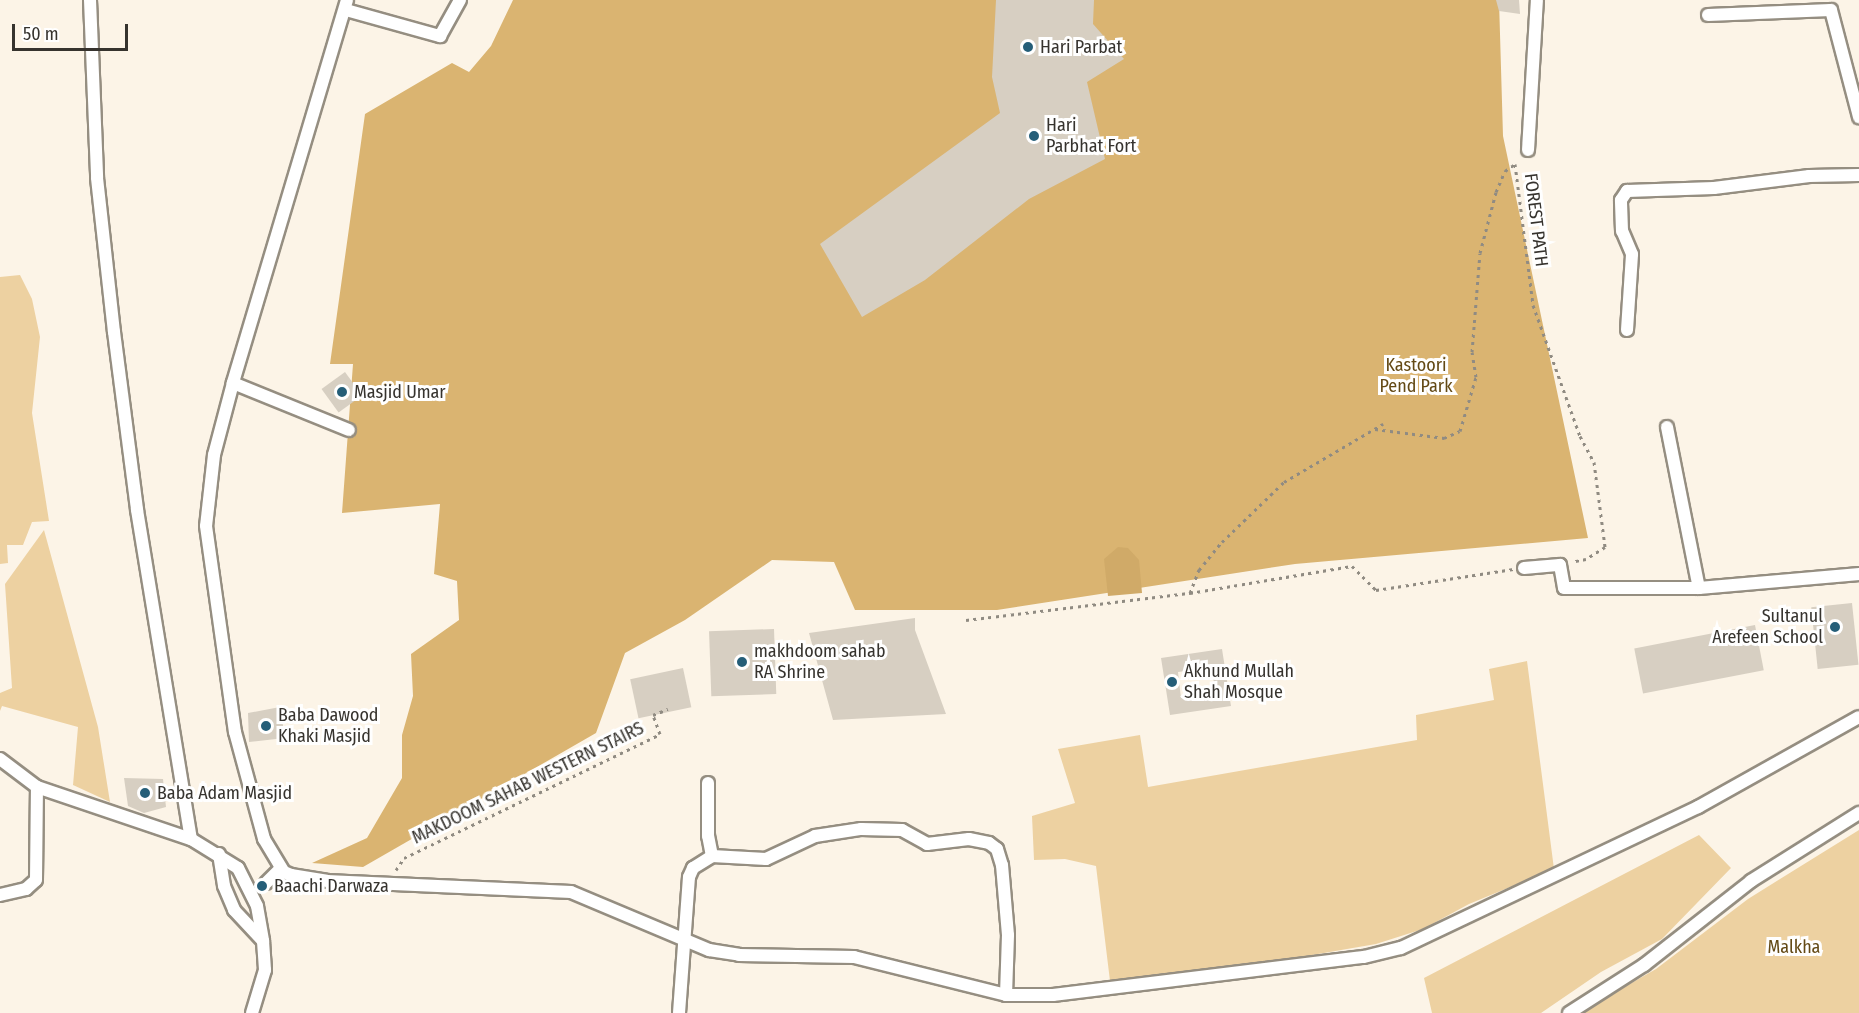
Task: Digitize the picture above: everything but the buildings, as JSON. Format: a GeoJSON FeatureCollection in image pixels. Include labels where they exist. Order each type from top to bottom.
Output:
{"type":"FeatureCollection","features":[{"type":"Feature","properties":{"kind":"street"},"geometry":{"type":"LineString","coordinates":[[90,0],[97,178],[114,332],[137,510],[190,839]]}},
{"type":"Feature","properties":{"kind":"street"},"geometry":{"type":"LineString","coordinates":[[460,0],[445,31],[434,37],[346,5],[213,455],[206,526],[235,732],[264,839],[281,868],[300,878],[571,892],[684,942],[739,955],[854,957],[1006,995],[1089,991],[1364,957],[1401,948],[1698,807],[1859,717]]}},
{"type":"Feature","properties":{"kind":"street"},"geometry":{"type":"LineString","coordinates":[[1527,150],[1537,0]]}},
{"type":"Feature","properties":{"kind":"street"},"geometry":{"type":"LineString","coordinates":[[1708,15],[1832,10],[1859,117]]}},
{"type":"Feature","properties":{"kind":"street"},"geometry":{"type":"LineString","coordinates":[[1628,330],[1632,254],[1622,231],[1621,200],[1627,190],[1714,188],[1809,176],[1859,175]]}},
{"type":"Feature","properties":{"kind":"street"},"geometry":{"type":"LineString","coordinates":[[233,383],[349,430]]}},
{"type":"Feature","properties":{"kind":"street"},"geometry":{"type":"LineString","coordinates":[[1667,427],[1699,588]]}},
{"type":"Feature","properties":{"kind":"street"},"geometry":{"type":"LineString","coordinates":[[1524,568],[1560,565],[1564,588],[1699,588],[1859,574]]}},
{"type":"Feature","properties":{"kind":"street"},"geometry":{"type":"LineString","coordinates":[[0,759],[37,787],[190,839],[219,854],[259,888],[265,970],[252,1013]]}},
{"type":"Feature","properties":{"kind":"street"},"geometry":{"type":"LineString","coordinates":[[708,783],[708,836],[712,856]]}},
{"type":"Feature","properties":{"kind":"street"},"geometry":{"type":"LineString","coordinates":[[0,895],[17,893],[36,880],[37,787]]}},
{"type":"Feature","properties":{"kind":"street"},"geometry":{"type":"LineString","coordinates":[[1569,1013],[1644,965],[1751,881],[1859,813]]}},
{"type":"Feature","properties":{"kind":"street"},"geometry":{"type":"LineString","coordinates":[[679,1013],[690,873],[712,856],[766,859],[815,836],[861,829],[902,830],[927,844],[969,839],[989,843],[997,849],[1002,865],[1008,935],[1006,995]]}},
{"type":"Feature","properties":{"kind":"street"},"geometry":{"type":"LineString","coordinates":[[219,854],[224,886],[234,910],[263,941]]}},
{"type":"Feature","properties":{"kind":"street"},"geometry":{"type":"LineString","coordinates":[[259,888],[281,868]]}},
{"type":"Feature","properties":{"kind":"path","name":"FOREST PATH"},"geometry":{"type":"LineString","coordinates":[[1376,429],[1444,438],[1460,431],[1476,377],[1472,352],[1480,253],[1496,192],[1505,171],[1515,164],[1533,305],[1581,436],[1594,462],[1605,547],[1586,559],[1560,565]]}},
{"type":"Feature","properties":{"kind":"path"},"geometry":{"type":"LineString","coordinates":[[1190,592],[1199,570],[1222,542],[1284,482],[1383,424]]}},
{"type":"Feature","properties":{"kind":"path"},"geometry":{"type":"LineString","coordinates":[[966,620],[1190,592],[1353,567],[1376,591],[1524,568]]}},
{"type":"Feature","properties":{"kind":"path","name":"MAKDOOM SAHAB WESTERN STAIRS"},"geometry":{"type":"LineString","coordinates":[[386,883],[404,858],[660,734],[653,715],[668,709]]}},
{"type":"Feature","properties":{"kind":"green space","name":"Hari Parbat"},"geometry":{"type":"Polygon","coordinates":[[[513,0],[1499,0],[1503,136],[1588,538],[1295,564],[997,610],[855,610],[834,562],[772,560],[685,620],[625,653],[596,733],[363,867],[312,863],[367,838],[402,778],[402,735],[413,696],[411,654],[459,620],[457,581],[434,574],[440,504],[342,513],[353,364],[330,364],[365,114],[452,63],[469,72],[491,46],[513,0]]]}},
{"type":"Feature","properties":{"kind":"green space"},"geometry":{"type":"Polygon","coordinates":[[[20,275],[32,299],[40,337],[32,413],[49,521],[32,522],[23,545],[7,545],[8,563],[0,564],[0,277],[20,275]]]}},
{"type":"Feature","properties":{"kind":"green space"},"geometry":{"type":"Polygon","coordinates":[[[44,530],[98,727],[110,802],[73,785],[78,727],[2,706],[0,711],[0,693],[12,688],[5,584],[44,530]]]}},
{"type":"Feature","properties":{"kind":"green space"},"geometry":{"type":"Polygon","coordinates":[[[1527,661],[1554,869],[1469,904],[1423,929],[1376,944],[1289,959],[1110,981],[1096,866],[1065,859],[1034,860],[1032,816],[1075,803],[1058,749],[1140,735],[1148,787],[1417,740],[1416,715],[1494,700],[1489,669],[1527,661]]]}},
{"type":"Feature","properties":{"kind":"green space","name":"Malkha"},"geometry":{"type":"Polygon","coordinates":[[[1859,830],[1859,1013],[1579,1013],[1656,969],[1748,899],[1859,830]]]}},
{"type":"Feature","properties":{"kind":"green space"},"geometry":{"type":"Polygon","coordinates":[[[1699,835],[1731,868],[1662,939],[1601,972],[1541,1013],[1432,1013],[1424,978],[1699,835]]]}},
{"type":"Feature","properties":{"kind":"shaded area"},"geometry":{"type":"Polygon","coordinates":[[[1118,547],[1128,548],[1139,560],[1142,593],[1108,596],[1104,559],[1118,547]]]}},
{"type":"Feature","properties":{"kind":"place","name":"Hari Parbat"},"geometry":{"type":"Point","coordinates":[1028,47]}},
{"type":"Feature","properties":{"kind":"place","name":"Hari Parbhat Fort"},"geometry":{"type":"Point","coordinates":[1034,136]}},
{"type":"Feature","properties":{"kind":"place","name":"Masjid Umar"},"geometry":{"type":"Point","coordinates":[342,392]}},
{"type":"Feature","properties":{"kind":"place","name":"Sultanul Arefeen School"},"geometry":{"type":"Point","coordinates":[1835,627]}},
{"type":"Feature","properties":{"kind":"place","name":"makhdoom sahab RA Shrine"},"geometry":{"type":"Point","coordinates":[742,662]}},
{"type":"Feature","properties":{"kind":"place","name":"Akhund Mullah Shah Mosque"},"geometry":{"type":"Point","coordinates":[1172,682]}},
{"type":"Feature","properties":{"kind":"place","name":"Baba Dawood Khaki Masjid"},"geometry":{"type":"Point","coordinates":[266,726]}},
{"type":"Feature","properties":{"kind":"place","name":"Baba Adam Masjid"},"geometry":{"type":"Point","coordinates":[145,793]}},
{"type":"Feature","properties":{"kind":"place","name":"Baachi Darwaza"},"geometry":{"type":"Point","coordinates":[262,886]}},
{"type":"Feature","properties":{"kind":"park label","name":"Kastoori Pend Park"},"geometry":{"type":"Point","coordinates":[1416,376]}}]}
